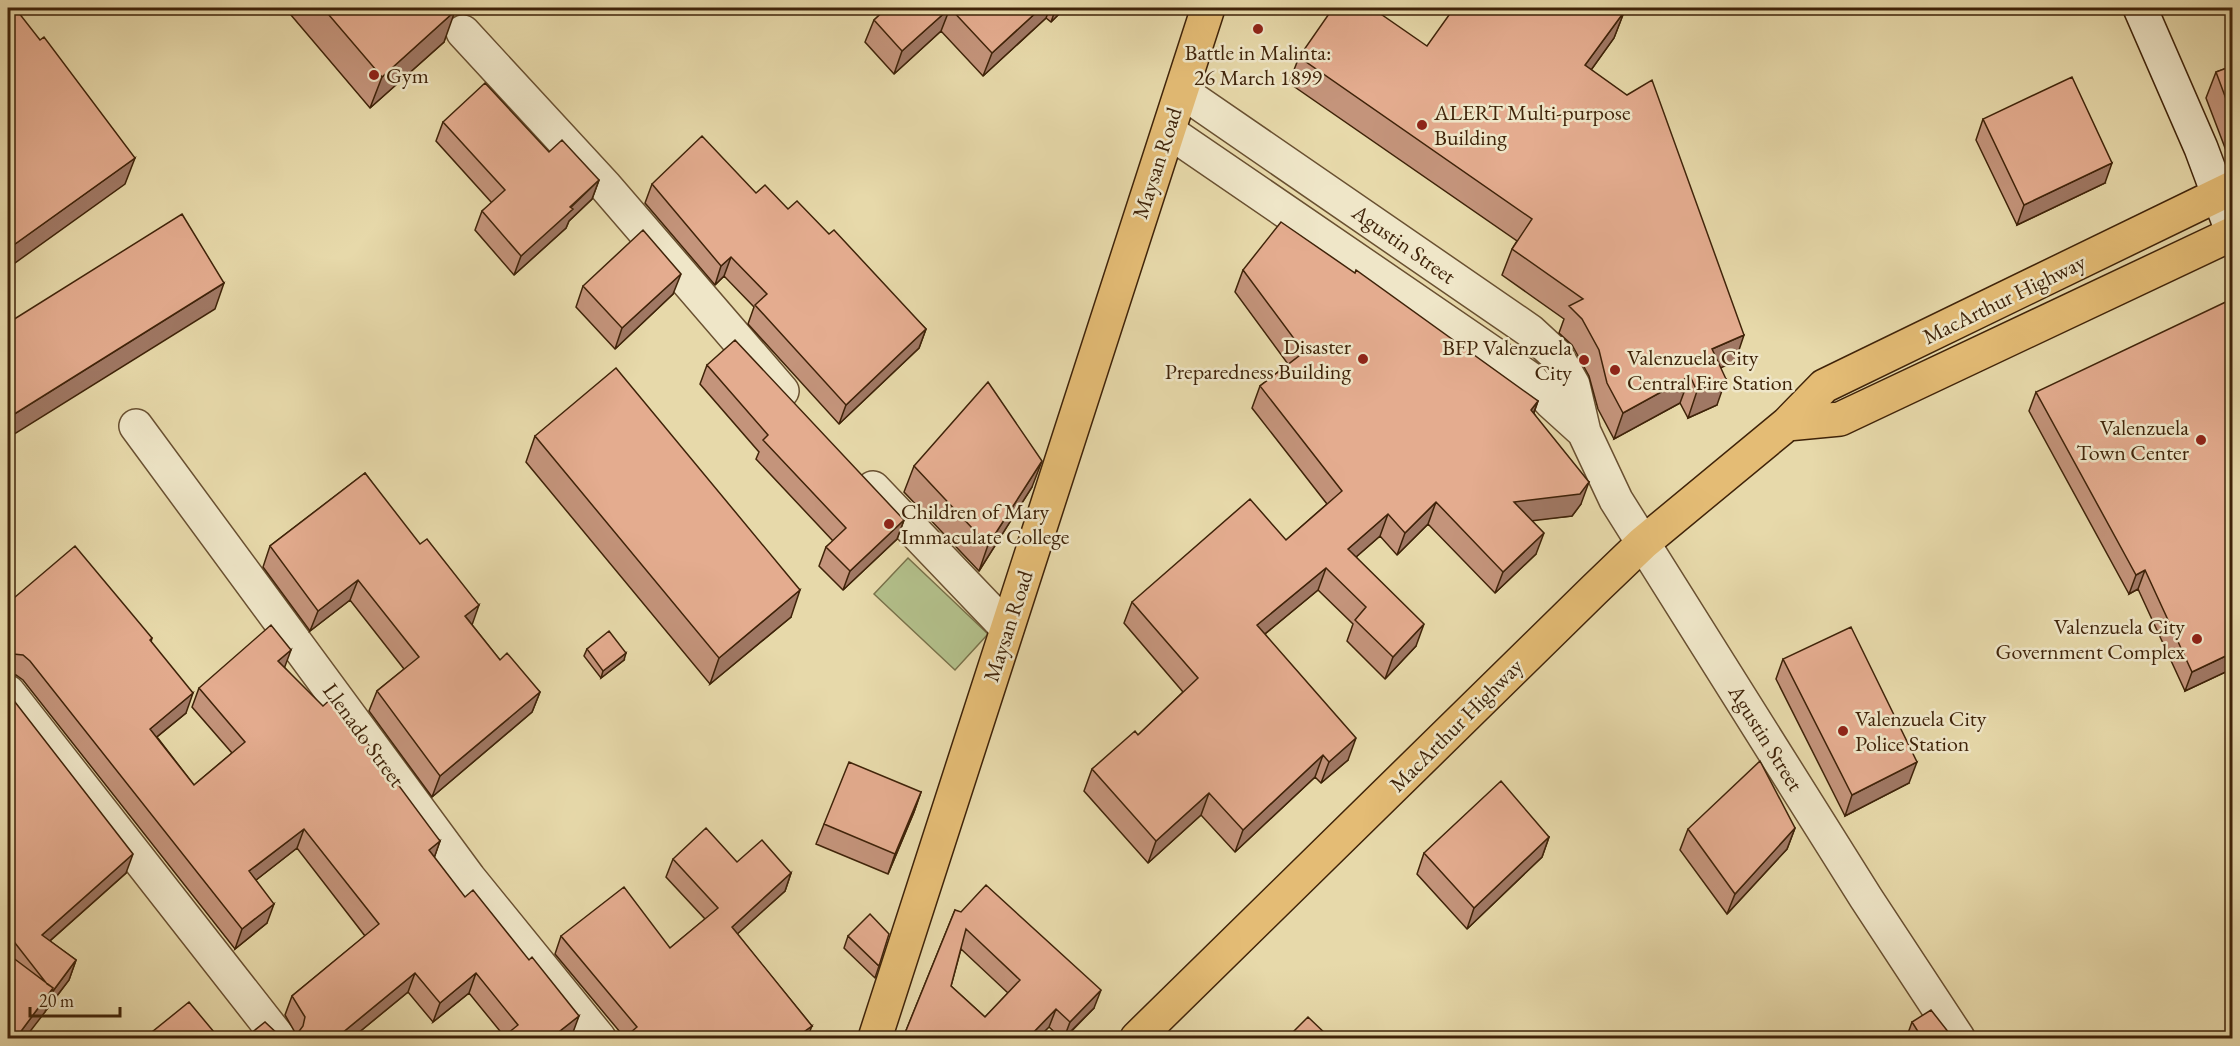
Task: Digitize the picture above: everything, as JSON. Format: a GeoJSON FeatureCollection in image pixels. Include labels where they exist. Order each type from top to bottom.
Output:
{"type":"FeatureCollection","features":[{"type":"Feature","properties":{"kind":"main road","name":"Maysan Road"},"geometry":{"type":"LineString","coordinates":[[875,1038],[1007,628],[1186,93],[1208,8]]}},
{"type":"Feature","properties":{"kind":"main road","name":"MacArthur Highway"},"geometry":{"type":"LineString","coordinates":[[1137,1038],[1643,543],[1787,424],[1824,386],[2226,191]]}},
{"type":"Feature","properties":{"kind":"main road","name":"MacArthur Highway"},"geometry":{"type":"LineString","coordinates":[[1787,424],[1840,419],[2232,232]]}},
{"type":"Feature","properties":{"kind":"street"},"geometry":{"type":"LineString","coordinates":[[2140,8],[2226,191],[2232,232]]}},
{"type":"Feature","properties":{"kind":"street"},"geometry":{"type":"LineString","coordinates":[[463,32],[606,187],[799,409]]}},
{"type":"Feature","properties":{"kind":"street","name":"Agustin Street"},"geometry":{"type":"LineString","coordinates":[[1186,93],[1530,331],[1556,355],[1573,385],[1584,432],[1617,500],[1859,888],[1958,1038]]}},
{"type":"Feature","properties":{"kind":"street","name":"Agustin Street"},"geometry":{"type":"LineString","coordinates":[[1172,134],[1529,378],[1584,432]]}},
{"type":"Feature","properties":{"kind":"street","name":"Llenado Street"},"geometry":{"type":"LineString","coordinates":[[136,426],[469,878],[599,1038]]}},
{"type":"Feature","properties":{"kind":"street"},"geometry":{"type":"LineString","coordinates":[[856,470],[1007,628]]}},
{"type":"Feature","properties":{"kind":"street"},"geometry":{"type":"LineString","coordinates":[[8,693],[279,1038]]}},
{"type":"Feature","properties":{"kind":"green space"},"geometry":{"type":"Polygon","coordinates":[[[908,558],[988,634],[955,670],[874,594],[908,558]]]}},
{"type":"Feature","properties":{"kind":"building"},"geometry":{"type":"Polygon","coordinates":[[[8,8],[15,8],[40,40],[44,37],[135,158],[8,249],[8,8]]]}},
{"type":"Feature","properties":{"kind":"building"},"geometry":{"type":"Polygon","coordinates":[[[323,8],[452,8],[455,11],[382,77],[323,8]]]}},
{"type":"Feature","properties":{"kind":"building"},"geometry":{"type":"Polygon","coordinates":[[[887,8],[950,8],[902,51],[874,20],[887,8]]]}},
{"type":"Feature","properties":{"kind":"building"},"geometry":{"type":"Polygon","coordinates":[[[950,8],[1041,8],[992,53],[950,8]]]}},
{"type":"Feature","properties":{"kind":"building"},"geometry":{"type":"Polygon","coordinates":[[[1333,8],[1372,8],[1427,46],[1454,8],[1625,8],[1585,65],[1627,95],[1652,80],[1744,335],[1712,349],[1726,379],[1697,391],[1690,376],[1623,413],[1607,383],[1599,350],[1582,319],[1569,306],[1583,299],[1512,249],[1532,219],[1299,57],[1333,8]]]}},
{"type":"Feature","properties":{"kind":"building"},"geometry":{"type":"Polygon","coordinates":[[[2232,66],[2232,115],[2216,72],[2232,66]]]}},
{"type":"Feature","properties":{"kind":"building"},"geometry":{"type":"Polygon","coordinates":[[[2072,77],[2112,163],[2024,205],[1983,119],[2072,77]]]}},
{"type":"Feature","properties":{"kind":"building"},"geometry":{"type":"Polygon","coordinates":[[[485,83],[549,152],[562,140],[599,180],[570,207],[573,209],[521,256],[482,211],[505,190],[443,122],[485,83]]]}},
{"type":"Feature","properties":{"kind":"building"},"geometry":{"type":"Polygon","coordinates":[[[702,136],[756,193],[765,185],[788,209],[797,201],[829,234],[834,230],[926,329],[846,405],[755,305],[767,294],[731,257],[721,266],[652,184],[702,136]]]}},
{"type":"Feature","properties":{"kind":"building"},"geometry":{"type":"Polygon","coordinates":[[[182,214],[224,283],[8,418],[8,323],[182,214]]]}},
{"type":"Feature","properties":{"kind":"building"},"geometry":{"type":"Polygon","coordinates":[[[1281,222],[1355,273],[1356,270],[1538,401],[1531,410],[1589,482],[1580,494],[1514,502],[1544,533],[1503,572],[1436,502],[1405,533],[1388,514],[1348,549],[1424,624],[1393,657],[1355,620],[1366,607],[1326,568],[1257,625],[1356,738],[1329,762],[1323,755],[1243,830],[1209,793],[1156,841],[1092,769],[1135,731],[1138,735],[1198,678],[1132,602],[1250,499],[1286,540],[1342,491],[1260,386],[1304,352],[1243,270],[1281,222]]]}},
{"type":"Feature","properties":{"kind":"building"},"geometry":{"type":"Polygon","coordinates":[[[643,230],[681,274],[622,328],[583,286],[643,230]]]}},
{"type":"Feature","properties":{"kind":"building"},"geometry":{"type":"Polygon","coordinates":[[[2232,299],[2232,653],[2192,672],[2145,570],[2136,575],[2036,392],[2232,299]]]}},
{"type":"Feature","properties":{"kind":"building"},"geometry":{"type":"Polygon","coordinates":[[[735,340],[904,520],[850,571],[826,547],[846,528],[763,440],[768,435],[707,365],[735,340]]]}},
{"type":"Feature","properties":{"kind":"building"},"geometry":{"type":"Polygon","coordinates":[[[616,368],[800,590],[719,658],[535,436],[616,368]]]}},
{"type":"Feature","properties":{"kind":"building"},"geometry":{"type":"Polygon","coordinates":[[[988,382],[1042,461],[988,545],[914,466],[988,382]]]}},
{"type":"Feature","properties":{"kind":"building"},"geometry":{"type":"Polygon","coordinates":[[[365,473],[420,544],[427,539],[479,605],[465,616],[500,660],[507,653],[540,692],[440,776],[377,691],[419,657],[358,580],[318,611],[270,546],[365,473]]]}},
{"type":"Feature","properties":{"kind":"building"},"geometry":{"type":"Polygon","coordinates":[[[75,546],[152,638],[150,640],[193,693],[150,729],[194,785],[245,742],[199,688],[271,625],[291,650],[278,661],[323,706],[333,697],[440,841],[429,850],[465,897],[473,890],[529,960],[532,957],[579,1016],[551,1038],[502,1038],[518,1025],[476,973],[440,1003],[415,973],[336,1038],[245,1038],[265,1022],[280,1036],[288,1037],[297,1034],[303,1026],[305,1017],[292,996],[379,924],[304,829],[249,871],[274,904],[242,929],[30,661],[23,655],[8,656],[8,603],[75,546]]]}},
{"type":"Feature","properties":{"kind":"building","name":"Valenzuela City Police Station"},"geometry":{"type":"Polygon","coordinates":[[[1851,627],[1917,762],[1852,795],[1783,659],[1851,627]]]}},
{"type":"Feature","properties":{"kind":"building"},"geometry":{"type":"Polygon","coordinates":[[[609,631],[626,653],[603,671],[587,649],[609,631]]]}},
{"type":"Feature","properties":{"kind":"building"},"geometry":{"type":"Polygon","coordinates":[[[8,693],[133,854],[42,935],[76,960],[53,991],[53,988],[47,984],[8,934],[8,693]]]}},
{"type":"Feature","properties":{"kind":"building"},"geometry":{"type":"Polygon","coordinates":[[[1760,761],[1795,828],[1735,894],[1688,829],[1760,761]]]}},
{"type":"Feature","properties":{"kind":"building"},"geometry":{"type":"Polygon","coordinates":[[[849,762],[921,792],[895,854],[824,824],[849,762]]]}},
{"type":"Feature","properties":{"kind":"building"},"geometry":{"type":"Polygon","coordinates":[[[1501,781],[1549,837],[1474,908],[1424,853],[1501,781]]]}},
{"type":"Feature","properties":{"kind":"building"},"geometry":{"type":"Polygon","coordinates":[[[706,828],[737,862],[762,840],[791,873],[732,927],[812,1026],[805,1031],[813,1038],[624,1038],[637,1027],[561,936],[624,887],[670,948],[718,908],[673,859],[706,828]]]}},
{"type":"Feature","properties":{"kind":"building"},"geometry":{"type":"Polygon","coordinates":[[[986,885],[1101,990],[1070,1022],[1056,1009],[1028,1038],[903,1038],[955,910],[961,912],[986,885]],[[966,929],[951,986],[985,1017],[1020,980],[966,929]]]}},
{"type":"Feature","properties":{"kind":"building"},"geometry":{"type":"Polygon","coordinates":[[[870,914],[889,934],[879,966],[848,936],[870,914]]]}},
{"type":"Feature","properties":{"kind":"building"},"geometry":{"type":"Polygon","coordinates":[[[8,954],[53,988],[16,1038],[8,1038],[8,954]]]}},
{"type":"Feature","properties":{"kind":"building"},"geometry":{"type":"Polygon","coordinates":[[[189,1002],[219,1038],[148,1038],[147,1036],[189,1002]]]}},
{"type":"Feature","properties":{"kind":"building"},"geometry":{"type":"Polygon","coordinates":[[[1931,1010],[1953,1038],[1922,1038],[1912,1022],[1931,1010]]]}},
{"type":"Feature","properties":{"kind":"building"},"geometry":{"type":"Polygon","coordinates":[[[1308,1017],[1330,1038],[1287,1038],[1308,1017]]]}},
{"type":"Feature","properties":{"kind":"place","name":"Battle in Malinta: 26 March 1899"},"geometry":{"type":"Point","coordinates":[1258,29]}},
{"type":"Feature","properties":{"kind":"place","name":"Gym"},"geometry":{"type":"Point","coordinates":[374,75]}},
{"type":"Feature","properties":{"kind":"place","name":"ALERT Multi-purpose Building"},"geometry":{"type":"Point","coordinates":[1422,125]}},
{"type":"Feature","properties":{"kind":"place","name":"Disaster Preparedness Building"},"geometry":{"type":"Point","coordinates":[1363,359]}},
{"type":"Feature","properties":{"kind":"place","name":"BFP Valenzuela City"},"geometry":{"type":"Point","coordinates":[1584,360]}},
{"type":"Feature","properties":{"kind":"place","name":"Valenzuela City Central Fire Station"},"geometry":{"type":"Point","coordinates":[1615,370]}},
{"type":"Feature","properties":{"kind":"place","name":"Valenzuela Town Center"},"geometry":{"type":"Point","coordinates":[2201,440]}},
{"type":"Feature","properties":{"kind":"place","name":"Children of Mary Immaculate College"},"geometry":{"type":"Point","coordinates":[889,524]}},
{"type":"Feature","properties":{"kind":"place","name":"Valenzuela City Government Complex"},"geometry":{"type":"Point","coordinates":[2197,639]}},
{"type":"Feature","properties":{"kind":"place","name":"Valenzuela City Police Station"},"geometry":{"type":"Point","coordinates":[1843,731]}}]}
